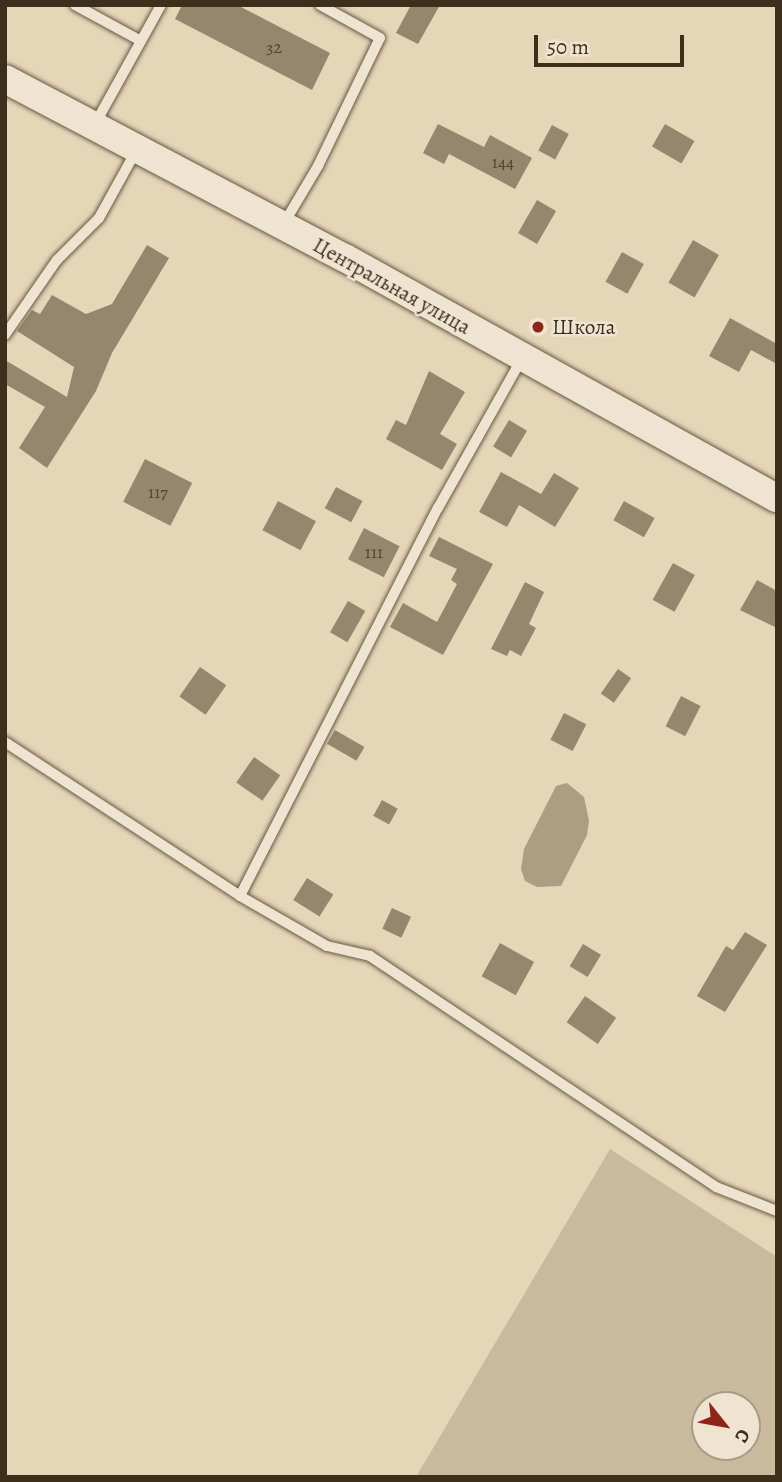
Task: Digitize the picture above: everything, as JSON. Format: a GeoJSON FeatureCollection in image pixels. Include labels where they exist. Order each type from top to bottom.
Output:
{"type":"FeatureCollection","features":[{"type":"Feature","properties":{"kind":"main road","name":"Центральная улица"},"geometry":{"type":"LineString","coordinates":[[5,79],[283,225],[777,498]]}},
{"type":"Feature","properties":{"kind":"lane"},"geometry":{"type":"LineString","coordinates":[[75,5],[141,41]]}},
{"type":"Feature","properties":{"kind":"lane"},"geometry":{"type":"LineString","coordinates":[[94,125],[161,5]]}},
{"type":"Feature","properties":{"kind":"lane"},"geometry":{"type":"LineString","coordinates":[[283,225],[318,166],[380,38],[320,5]]}},
{"type":"Feature","properties":{"kind":"lane"},"geometry":{"type":"LineString","coordinates":[[5,335],[57,260],[99,218],[138,147]]}},
{"type":"Feature","properties":{"kind":"lane"},"geometry":{"type":"LineString","coordinates":[[240,896],[438,508],[522,358]]}},
{"type":"Feature","properties":{"kind":"lane"},"geometry":{"type":"LineString","coordinates":[[5,742],[240,896],[327,946],[370,956],[716,1187],[777,1211]]}},
{"type":"Feature","properties":{"kind":"shaded area"},"geometry":{"type":"Polygon","coordinates":[[[567,783],[584,797],[589,821],[587,835],[561,886],[537,887],[525,881],[521,869],[524,849],[556,786],[567,783]]]}},
{"type":"Feature","properties":{"kind":"shaded area"},"geometry":{"type":"Polygon","coordinates":[[[610,1149],[777,1257],[777,1477],[416,1477],[610,1149]]]}},
{"type":"Feature","properties":{"kind":"building"},"geometry":{"type":"Polygon","coordinates":[[[182,5],[237,5],[330,53],[312,90],[175,19],[182,5]]]}},
{"type":"Feature","properties":{"kind":"building"},"geometry":{"type":"Polygon","coordinates":[[[411,5],[440,5],[418,44],[396,33],[411,5]]]}},
{"type":"Feature","properties":{"kind":"building"},"geometry":{"type":"Polygon","coordinates":[[[438,124],[484,147],[490,135],[532,158],[515,189],[449,154],[444,164],[423,153],[438,124]]]}},
{"type":"Feature","properties":{"kind":"building"},"geometry":{"type":"Polygon","coordinates":[[[665,124],[694,141],[681,164],[652,147],[665,124]]]}},
{"type":"Feature","properties":{"kind":"building"},"geometry":{"type":"Polygon","coordinates":[[[552,125],[569,134],[555,160],[538,151],[552,125]]]}},
{"type":"Feature","properties":{"kind":"building"},"geometry":{"type":"Polygon","coordinates":[[[537,200],[556,211],[537,244],[518,233],[537,200]]]}},
{"type":"Feature","properties":{"kind":"building"},"geometry":{"type":"Polygon","coordinates":[[[693,240],[719,255],[694,297],[668,282],[693,240]]]}},
{"type":"Feature","properties":{"kind":"building"},"geometry":{"type":"Polygon","coordinates":[[[147,245],[169,258],[112,353],[96,391],[47,468],[19,448],[45,407],[5,384],[5,360],[67,397],[74,367],[17,331],[32,310],[40,314],[52,295],[86,314],[112,304],[147,245]]]}},
{"type":"Feature","properties":{"kind":"building"},"geometry":{"type":"Polygon","coordinates":[[[622,252],[644,264],[627,294],[606,282],[622,252]]]}},
{"type":"Feature","properties":{"kind":"building"},"geometry":{"type":"Polygon","coordinates":[[[730,318],[777,344],[777,364],[751,350],[739,372],[709,356],[730,318]]]}},
{"type":"Feature","properties":{"kind":"building"},"geometry":{"type":"Polygon","coordinates":[[[429,371],[465,392],[440,434],[457,444],[442,470],[386,439],[396,420],[406,425],[429,371]]]}},
{"type":"Feature","properties":{"kind":"building"},"geometry":{"type":"Polygon","coordinates":[[[509,420],[527,431],[511,457],[493,447],[509,420]]]}},
{"type":"Feature","properties":{"kind":"building"},"geometry":{"type":"Polygon","coordinates":[[[145,459],[192,483],[170,526],[123,502],[145,459]]]}},
{"type":"Feature","properties":{"kind":"building"},"geometry":{"type":"Polygon","coordinates":[[[501,472],[541,494],[554,473],[579,488],[555,527],[519,505],[507,527],[479,512],[501,472]]]}},
{"type":"Feature","properties":{"kind":"building"},"geometry":{"type":"Polygon","coordinates":[[[336,487],[362,501],[351,522],[325,508],[336,487]]]}},
{"type":"Feature","properties":{"kind":"building"},"geometry":{"type":"Polygon","coordinates":[[[278,501],[316,521],[300,550],[263,530],[278,501]]]}},
{"type":"Feature","properties":{"kind":"building"},"geometry":{"type":"Polygon","coordinates":[[[624,501],[655,518],[644,537],[613,520],[624,501]]]}},
{"type":"Feature","properties":{"kind":"building"},"geometry":{"type":"Polygon","coordinates":[[[364,528],[400,546],[384,577],[348,559],[364,528]]]}},
{"type":"Feature","properties":{"kind":"building"},"geometry":{"type":"Polygon","coordinates":[[[439,537],[493,564],[443,655],[390,627],[403,603],[437,622],[457,584],[451,580],[457,569],[429,556],[439,537]]]}},
{"type":"Feature","properties":{"kind":"building"},"geometry":{"type":"Polygon","coordinates":[[[673,563],[695,575],[675,612],[653,600],[673,563]]]}},
{"type":"Feature","properties":{"kind":"building"},"geometry":{"type":"Polygon","coordinates":[[[757,580],[777,591],[777,628],[740,610],[757,580]]]}},
{"type":"Feature","properties":{"kind":"building"},"geometry":{"type":"Polygon","coordinates":[[[525,582],[544,592],[529,624],[536,628],[521,656],[510,650],[507,656],[491,649],[525,582]]]}},
{"type":"Feature","properties":{"kind":"building"},"geometry":{"type":"Polygon","coordinates":[[[348,601],[365,611],[347,642],[330,632],[348,601]]]}},
{"type":"Feature","properties":{"kind":"building"},"geometry":{"type":"Polygon","coordinates":[[[200,667],[226,685],[206,715],[179,696],[200,667]]]}},
{"type":"Feature","properties":{"kind":"building"},"geometry":{"type":"Polygon","coordinates":[[[618,669],[631,678],[614,703],[601,694],[618,669]]]}},
{"type":"Feature","properties":{"kind":"building"},"geometry":{"type":"Polygon","coordinates":[[[681,696],[701,706],[685,736],[666,726],[681,696]]]}},
{"type":"Feature","properties":{"kind":"building"},"geometry":{"type":"Polygon","coordinates":[[[564,713],[586,724],[573,751],[550,740],[564,713]]]}},
{"type":"Feature","properties":{"kind":"building"},"geometry":{"type":"Polygon","coordinates":[[[335,730],[364,747],[356,761],[327,744],[335,730]]]}},
{"type":"Feature","properties":{"kind":"building"},"geometry":{"type":"Polygon","coordinates":[[[254,757],[280,775],[262,801],[236,782],[254,757]]]}},
{"type":"Feature","properties":{"kind":"building"},"geometry":{"type":"Polygon","coordinates":[[[382,800],[398,809],[389,824],[373,816],[382,800]]]}},
{"type":"Feature","properties":{"kind":"building"},"geometry":{"type":"Polygon","coordinates":[[[307,878],[333,894],[320,916],[293,900],[307,878]]]}},
{"type":"Feature","properties":{"kind":"building"},"geometry":{"type":"Polygon","coordinates":[[[392,908],[411,917],[401,938],[382,929],[392,908]]]}},
{"type":"Feature","properties":{"kind":"building"},"geometry":{"type":"Polygon","coordinates":[[[745,932],[767,945],[725,1012],[697,996],[726,946],[733,950],[745,932]]]}},
{"type":"Feature","properties":{"kind":"building"},"geometry":{"type":"Polygon","coordinates":[[[500,943],[534,962],[516,995],[482,976],[500,943]]]}},
{"type":"Feature","properties":{"kind":"building"},"geometry":{"type":"Polygon","coordinates":[[[583,944],[601,955],[588,977],[570,966],[583,944]]]}},
{"type":"Feature","properties":{"kind":"building"},"geometry":{"type":"Polygon","coordinates":[[[585,996],[616,1018],[598,1044],[567,1022],[585,996]]]}},
{"type":"Feature","properties":{"kind":"place","name":"Школа"},"geometry":{"type":"Point","coordinates":[538,327]}}]}
